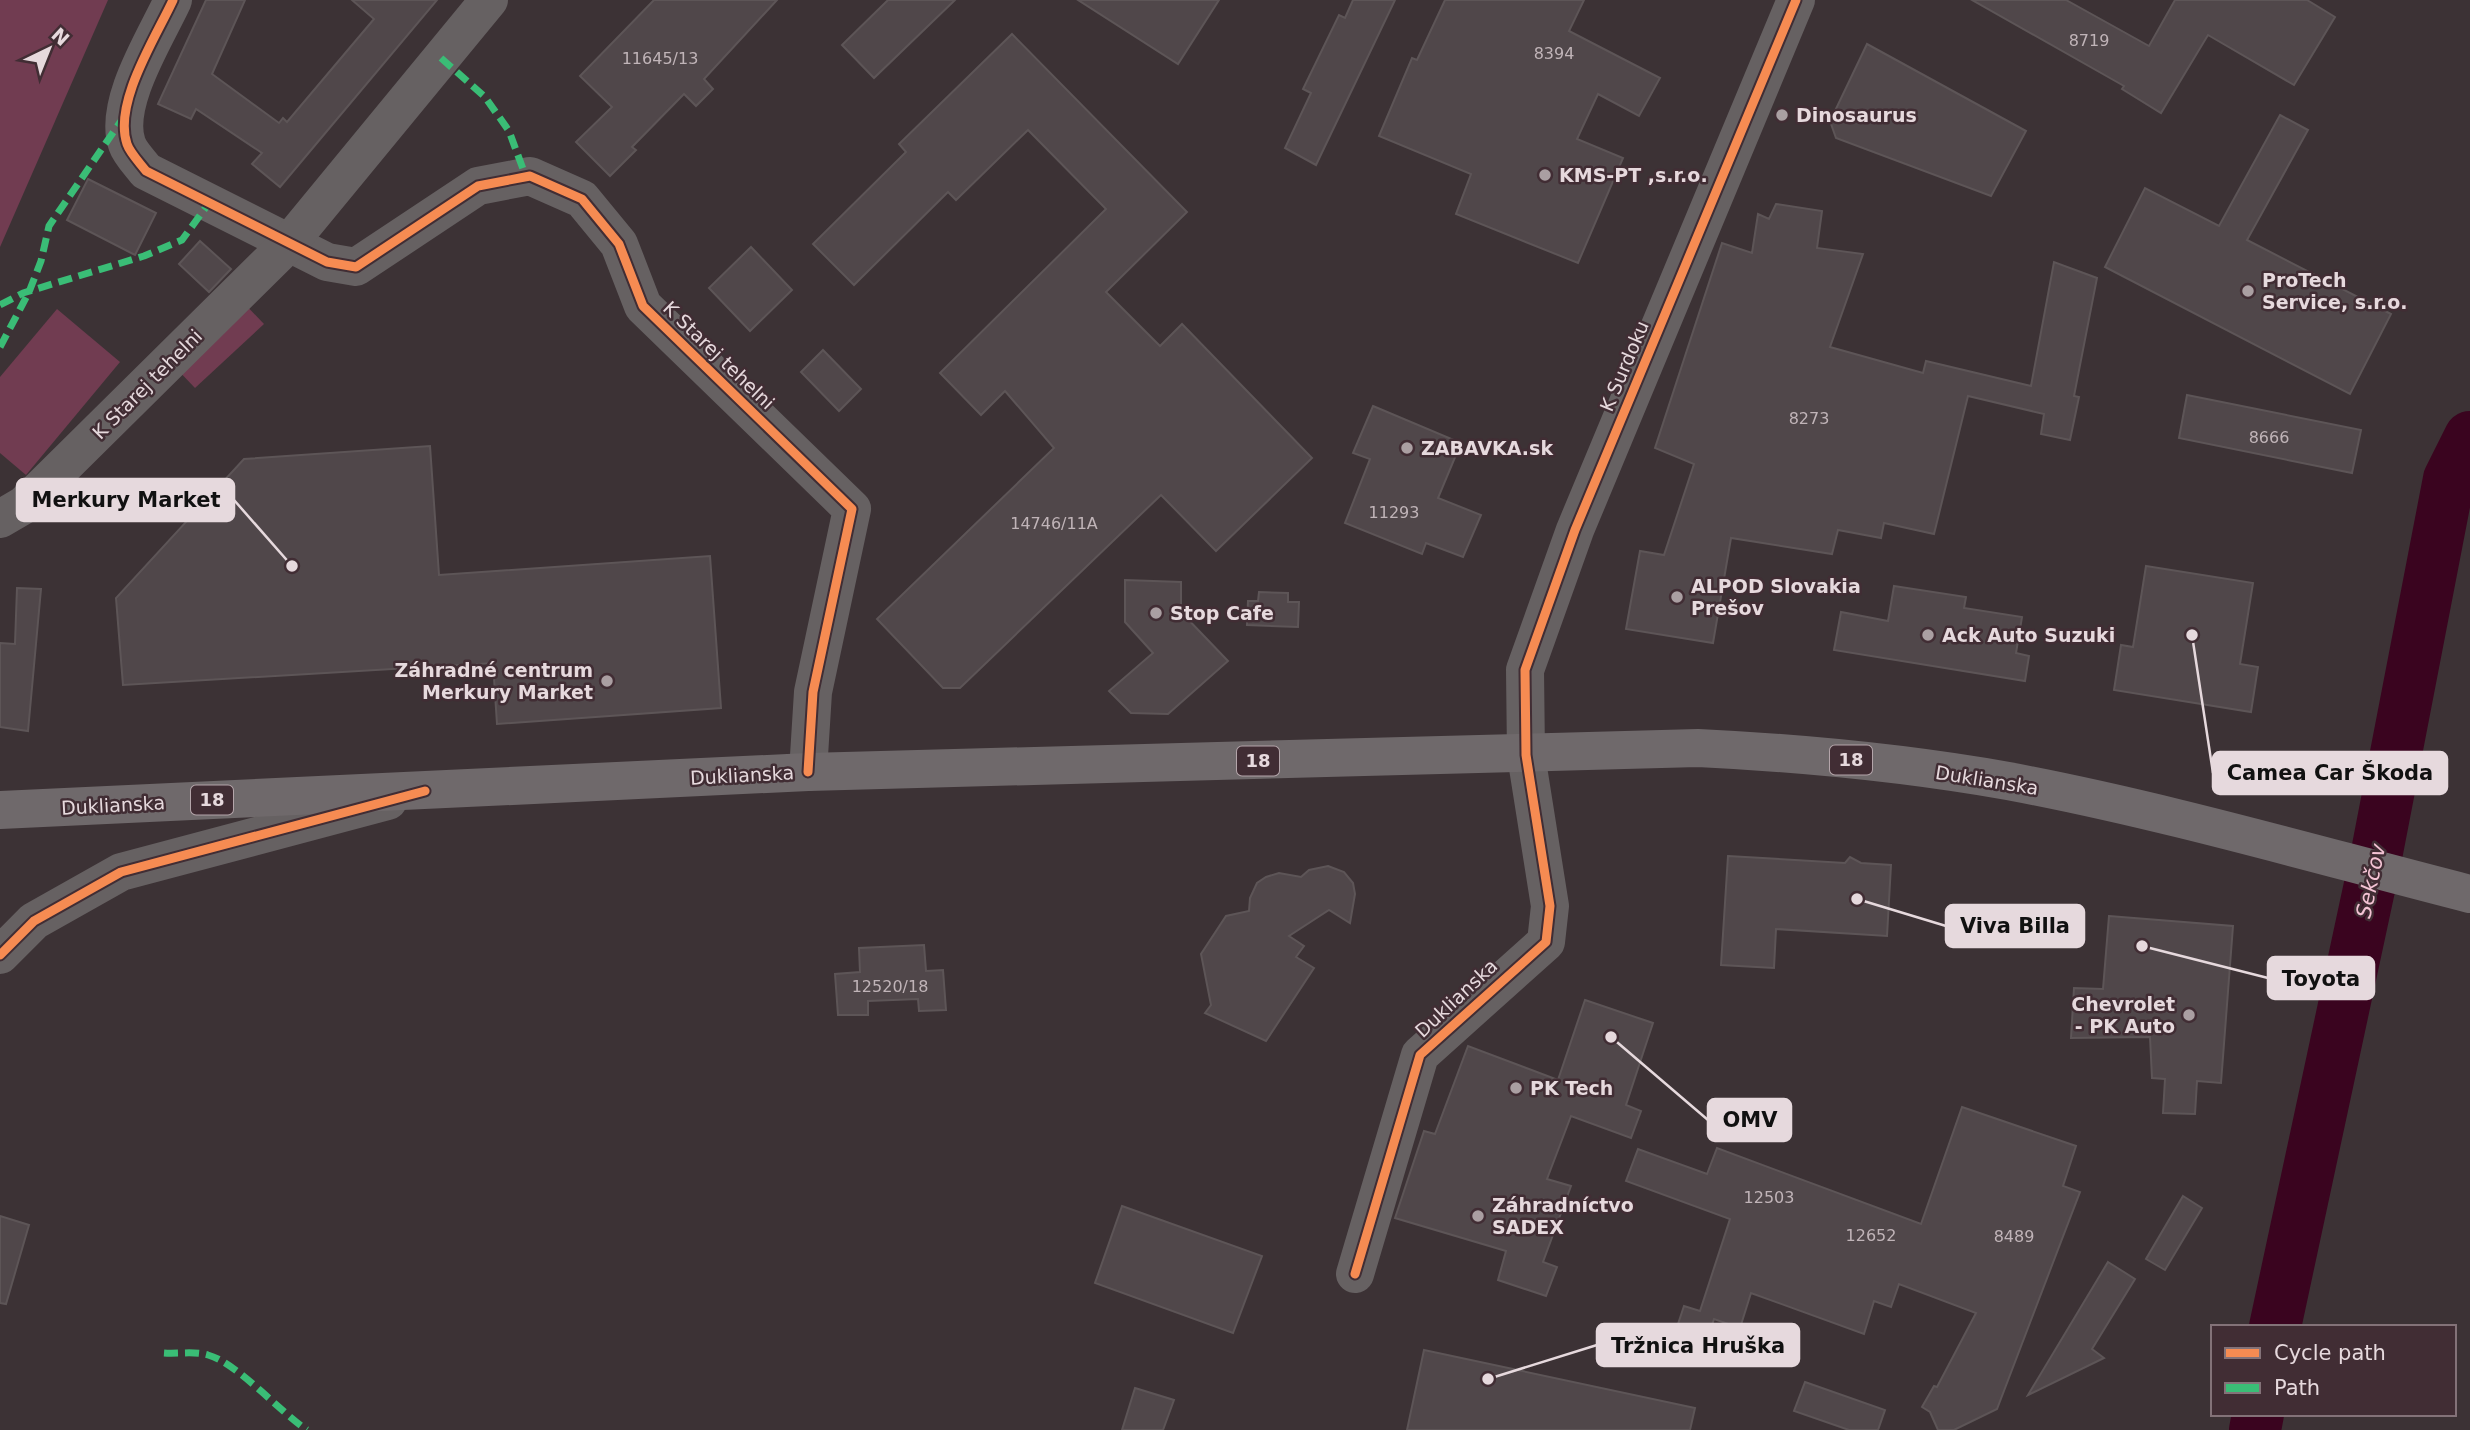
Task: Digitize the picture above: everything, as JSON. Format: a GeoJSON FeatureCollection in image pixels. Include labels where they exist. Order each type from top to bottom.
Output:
{"type":"FeatureCollection","features":[{"type":"Feature","properties":{"kind":"main road","name":"Duklianska"},"geometry":{"type":"LineString","coordinates":[[0,810],[808,772],[1527,755],[1698,748],[1836,758],[2007,781],[2233,833],[2470,894]]}},
{"type":"Feature","properties":{"kind":"street","name":"K Starej tehelni"},"geometry":{"type":"LineString","coordinates":[[173,0],[132,88],[122,118],[127,146],[146,171],[327,261],[356,267],[478,186],[530,176],[582,199],[619,244],[643,306],[852,509],[813,692],[808,772]]}},
{"type":"Feature","properties":{"kind":"street","name":"K Starej tehelni"},"geometry":{"type":"LineString","coordinates":[[0,519],[24,505],[289,243],[489,0]]}},
{"type":"Feature","properties":{"kind":"street","name":"K Surdoku"},"geometry":{"type":"LineString","coordinates":[[1527,755],[1525,670],[1571,540],[1796,0]]}},
{"type":"Feature","properties":{"kind":"street","name":"Duklianska"},"geometry":{"type":"LineString","coordinates":[[1355,1274],[1420,1055],[1546,942],[1550,906],[1527,755]]}},
{"type":"Feature","properties":{"kind":"street"},"geometry":{"type":"LineString","coordinates":[[0,955],[34,921],[121,872],[425,791]]}},
{"type":"Feature","properties":{"kind":"shaded area"},"geometry":{"type":"Polygon","coordinates":[[[0,0],[108,0],[0,247],[0,0]]]}},
{"type":"Feature","properties":{"kind":"shaded area"},"geometry":{"type":"Polygon","coordinates":[[[241,300],[264,324],[195,388],[173,365],[241,300]]]}},
{"type":"Feature","properties":{"kind":"shaded area"},"geometry":{"type":"Polygon","coordinates":[[[57,309],[120,362],[26,475],[0,453],[0,377],[57,309]]]}},
{"type":"Feature","properties":{"kind":"building"},"geometry":{"type":"Polygon","coordinates":[[[206,0],[245,0],[212,74],[279,123],[283,118],[287,122],[374,19],[352,0],[437,0],[280,187],[252,164],[262,153],[196,109],[191,119],[158,104],[206,0]]]}},
{"type":"Feature","properties":{"kind":"building"},"geometry":{"type":"Polygon","coordinates":[[[654,0],[777,0],[704,79],[713,89],[696,106],[684,94],[632,147],[636,150],[610,176],[576,142],[612,107],[580,76],[654,0]]]}},
{"type":"Feature","properties":{"kind":"building"},"geometry":{"type":"Polygon","coordinates":[[[888,0],[955,0],[874,78],[842,45],[888,0]]]}},
{"type":"Feature","properties":{"kind":"building"},"geometry":{"type":"Polygon","coordinates":[[[1078,0],[1219,0],[1178,64],[1078,0]]]}},
{"type":"Feature","properties":{"kind":"building"},"geometry":{"type":"Polygon","coordinates":[[[1353,0],[1395,0],[1316,165],[1285,148],[1311,93],[1303,89],[1339,15],[1345,18],[1353,0]]]}},
{"type":"Feature","properties":{"kind":"building"},"geometry":{"type":"Polygon","coordinates":[[[1445,0],[1584,0],[1569,31],[1660,78],[1639,116],[1598,94],[1577,139],[1623,158],[1578,263],[1456,214],[1471,174],[1379,136],[1412,58],[1417,60],[1445,0]]]}},
{"type":"Feature","properties":{"kind":"building"},"geometry":{"type":"Polygon","coordinates":[[[1972,0],[2066,0],[2149,46],[2175,0],[2307,0],[2335,17],[2294,85],[2208,35],[2161,113],[2122,89],[2124,86],[1972,0]]]}},
{"type":"Feature","properties":{"kind":"building"},"geometry":{"type":"Polygon","coordinates":[[[1012,34],[1187,212],[1106,292],[1160,346],[1182,324],[1312,458],[1216,551],[1161,495],[960,688],[943,688],[877,619],[1054,448],[1005,391],[981,415],[940,373],[1106,209],[1028,130],[956,200],[948,192],[854,285],[813,244],[906,152],[899,144],[1012,34]]]}},
{"type":"Feature","properties":{"kind":"building"},"geometry":{"type":"Polygon","coordinates":[[[1867,44],[2026,131],[1991,196],[1836,138],[1831,124],[1833,115],[1867,44]]]}},
{"type":"Feature","properties":{"kind":"building","name":"ProTech Service, s.r.o."},"geometry":{"type":"Polygon","coordinates":[[[2280,115],[2308,130],[2247,240],[2391,314],[2350,394],[2105,267],[2145,188],[2219,226],[2280,115]]]}},
{"type":"Feature","properties":{"kind":"building"},"geometry":{"type":"Polygon","coordinates":[[[88,179],[156,213],[135,255],[67,220],[88,179]]]}},
{"type":"Feature","properties":{"kind":"building"},"geometry":{"type":"Polygon","coordinates":[[[1776,204],[1822,211],[1817,248],[1863,254],[1830,347],[1923,373],[1926,361],[2031,386],[2054,262],[2097,278],[2074,396],[2079,397],[2070,440],[2041,434],[2044,414],[1968,396],[1934,534],[1884,523],[1881,538],[1838,530],[1832,554],[1731,538],[1713,643],[1626,629],[1640,551],[1664,555],[1694,464],[1655,448],[1722,243],[1752,253],[1758,214],[1769,219],[1776,204]]]}},
{"type":"Feature","properties":{"kind":"building"},"geometry":{"type":"Polygon","coordinates":[[[200,241],[231,269],[209,292],[179,264],[200,241]]]}},
{"type":"Feature","properties":{"kind":"building"},"geometry":{"type":"Polygon","coordinates":[[[751,247],[792,290],[750,331],[709,288],[751,247]]]}},
{"type":"Feature","properties":{"kind":"building"},"geometry":{"type":"Polygon","coordinates":[[[823,350],[861,389],[839,411],[801,372],[823,350]]]}},
{"type":"Feature","properties":{"kind":"building"},"geometry":{"type":"Polygon","coordinates":[[[2187,395],[2361,430],[2352,473],[2179,438],[2187,395]]]}},
{"type":"Feature","properties":{"kind":"building"},"geometry":{"type":"Polygon","coordinates":[[[1373,406],[1461,443],[1438,498],[1481,515],[1463,557],[1426,543],[1422,554],[1345,523],[1370,459],[1353,453],[1373,406]]]}},
{"type":"Feature","properties":{"kind":"building"},"geometry":{"type":"Polygon","coordinates":[[[430,446],[439,575],[710,556],[721,708],[497,724],[493,663],[123,685],[116,598],[244,459],[430,446]]]}},
{"type":"Feature","properties":{"kind":"building"},"geometry":{"type":"Polygon","coordinates":[[[2146,566],[2253,583],[2240,664],[2258,667],[2251,712],[2114,690],[2121,645],[2133,647],[2146,566]]]}},
{"type":"Feature","properties":{"kind":"building"},"geometry":{"type":"Polygon","coordinates":[[[1125,580],[1181,582],[1181,612],[1228,661],[1168,714],[1131,713],[1109,691],[1153,653],[1125,622],[1125,580]]]}},
{"type":"Feature","properties":{"kind":"building","name":"Ack Auto Suzuki"},"geometry":{"type":"Polygon","coordinates":[[[1894,586],[1966,597],[1964,608],[2022,617],[2016,653],[2029,656],[2025,681],[1834,650],[1841,612],[1888,621],[1894,586]]]}},
{"type":"Feature","properties":{"kind":"building"},"geometry":{"type":"Polygon","coordinates":[[[17,588],[41,589],[28,731],[0,727],[0,643],[15,644],[17,588]]]}},
{"type":"Feature","properties":{"kind":"building"},"geometry":{"type":"Polygon","coordinates":[[[1259,592],[1288,593],[1288,602],[1299,602],[1298,627],[1247,625],[1248,601],[1258,601],[1259,592]]]}},
{"type":"Feature","properties":{"kind":"building"},"geometry":{"type":"Polygon","coordinates":[[[1728,856],[1845,863],[1850,857],[1861,863],[1891,865],[1887,936],[1776,929],[1774,968],[1721,965],[1728,856]]]}},
{"type":"Feature","properties":{"kind":"building"},"geometry":{"type":"Polygon","coordinates":[[[1328,866],[1344,872],[1353,883],[1355,894],[1350,923],[1329,910],[1289,936],[1304,946],[1296,957],[1314,968],[1266,1041],[1205,1013],[1211,1005],[1201,954],[1226,916],[1249,911],[1250,898],[1257,883],[1266,877],[1279,873],[1301,877],[1309,870],[1328,866]]]}},
{"type":"Feature","properties":{"kind":"building","name":"Chevrolet - PK Auto"},"geometry":{"type":"Polygon","coordinates":[[[2109,916],[2233,926],[2221,1083],[2197,1081],[2195,1114],[2163,1113],[2165,1079],[2152,1078],[2150,1037],[2071,1038],[2074,988],[2103,989],[2109,916]]]}},
{"type":"Feature","properties":{"kind":"building"},"geometry":{"type":"Polygon","coordinates":[[[924,945],[926,971],[943,970],[946,1010],[919,1011],[918,999],[868,1001],[868,1015],[838,1015],[835,974],[860,972],[859,948],[924,945]]]}},
{"type":"Feature","properties":{"kind":"building"},"geometry":{"type":"Polygon","coordinates":[[[1585,1000],[1653,1023],[1626,1105],[1641,1111],[1631,1138],[1571,1116],[1547,1179],[1571,1186],[1543,1262],[1557,1267],[1546,1296],[1498,1280],[1506,1251],[1395,1218],[1424,1131],[1435,1134],[1468,1046],[1558,1080],[1585,1000]]]}},
{"type":"Feature","properties":{"kind":"building"},"geometry":{"type":"Polygon","coordinates":[[[1962,1107],[2076,1146],[2063,1186],[2080,1192],[1997,1409],[1954,1430],[1938,1430],[1930,1412],[1922,1407],[1934,1386],[1937,1387],[1976,1313],[1899,1284],[1891,1307],[1874,1301],[1864,1334],[1751,1293],[1740,1328],[1714,1319],[1705,1346],[1674,1336],[1684,1306],[1700,1311],[1730,1219],[1626,1181],[1638,1149],[1707,1174],[1717,1148],[1921,1224],[1962,1107]]]}},
{"type":"Feature","properties":{"kind":"building"},"geometry":{"type":"Polygon","coordinates":[[[2183,1196],[2202,1208],[2165,1270],[2146,1259],[2183,1196]]]}},
{"type":"Feature","properties":{"kind":"building"},"geometry":{"type":"Polygon","coordinates":[[[1122,1206],[1262,1256],[1233,1333],[1095,1283],[1122,1206]]]}},
{"type":"Feature","properties":{"kind":"building"},"geometry":{"type":"Polygon","coordinates":[[[0,1216],[29,1225],[6,1304],[0,1303],[0,1216]]]}},
{"type":"Feature","properties":{"kind":"building"},"geometry":{"type":"Polygon","coordinates":[[[2108,1262],[2135,1279],[2092,1349],[2104,1358],[2028,1395],[2108,1262]]]}},
{"type":"Feature","properties":{"kind":"building"},"geometry":{"type":"Polygon","coordinates":[[[1424,1350],[1695,1408],[1690,1430],[1407,1430],[1424,1350]]]}},
{"type":"Feature","properties":{"kind":"building"},"geometry":{"type":"Polygon","coordinates":[[[1805,1382],[1885,1410],[1878,1430],[1849,1430],[1794,1411],[1805,1382]]]}},
{"type":"Feature","properties":{"kind":"building"},"geometry":{"type":"Polygon","coordinates":[[[1135,1388],[1174,1400],[1163,1430],[1122,1430],[1135,1388]]]}},
{"type":"Feature","properties":{"kind":"waterway","name":"Sekčov"},"geometry":{"type":"LineString","coordinates":[[2275,1325],[2377,852],[2449,479],[2470,437]]}},
{"type":"Feature","properties":{"kind":"waterway","name":"Sekčov"},"geometry":{"type":"LineString","coordinates":[[2255,1430],[2258,1416]]}},
{"type":"Feature","properties":{"kind":"marked path"},"geometry":{"type":"LineString","coordinates":[[441,58],[485,97],[509,131],[526,177]]}},
{"type":"Feature","properties":{"kind":"marked path"},"geometry":{"type":"LineString","coordinates":[[0,347],[29,292],[41,261],[49,226],[123,118]]}},
{"type":"Feature","properties":{"kind":"marked path"},"geometry":{"type":"LineString","coordinates":[[0,305],[23,293],[144,256],[182,240],[209,203]]}},
{"type":"Feature","properties":{"kind":"marked path"},"geometry":{"type":"LineString","coordinates":[[164,1353],[198,1353],[219,1360],[245,1377],[307,1430]]}},
{"type":"Feature","properties":{"kind":"cycle path"},"geometry":{"type":"LineString","coordinates":[[173,0],[138,70],[126,109],[124,128],[127,144],[146,171],[327,262],[356,267],[478,186],[530,176],[582,199],[619,244],[643,306],[852,509],[813,692],[808,772]]}},
{"type":"Feature","properties":{"kind":"cycle path"},"geometry":{"type":"LineString","coordinates":[[1355,1274],[1420,1055],[1546,942],[1550,906],[1526,755],[1525,670],[1575,530],[1796,0]]}},
{"type":"Feature","properties":{"kind":"cycle path"},"geometry":{"type":"LineString","coordinates":[[0,955],[34,921],[121,872],[425,791]]}},
{"type":"Feature","properties":{"kind":"place","name":"Dinosaurus"},"geometry":{"type":"Point","coordinates":[1782,115]}},
{"type":"Feature","properties":{"kind":"place","name":"KMS-PT ,s.r.o."},"geometry":{"type":"Point","coordinates":[1545,175]}},
{"type":"Feature","properties":{"kind":"place","name":"ProTech Service, s.r.o."},"geometry":{"type":"Point","coordinates":[2248,291]}},
{"type":"Feature","properties":{"kind":"place","name":"ZABAVKA.sk"},"geometry":{"type":"Point","coordinates":[1407,448]}},
{"type":"Feature","properties":{"kind":"place","name":"Merkury Market"},"geometry":{"type":"Point","coordinates":[292,566]}},
{"type":"Feature","properties":{"kind":"place","name":"ALPOD Slovakia Prešov"},"geometry":{"type":"Point","coordinates":[1677,597]}},
{"type":"Feature","properties":{"kind":"place","name":"Stop Cafe"},"geometry":{"type":"Point","coordinates":[1156,613]}},
{"type":"Feature","properties":{"kind":"place","name":"Ack Auto Suzuki"},"geometry":{"type":"Point","coordinates":[1928,635]}},
{"type":"Feature","properties":{"kind":"place","name":"Camea Car Škoda"},"geometry":{"type":"Point","coordinates":[2192,635]}},
{"type":"Feature","properties":{"kind":"place","name":"Záhradné centrum Merkury Market"},"geometry":{"type":"Point","coordinates":[607,681]}},
{"type":"Feature","properties":{"kind":"place","name":"Viva Billa"},"geometry":{"type":"Point","coordinates":[1857,899]}},
{"type":"Feature","properties":{"kind":"place","name":"Toyota"},"geometry":{"type":"Point","coordinates":[2142,946]}},
{"type":"Feature","properties":{"kind":"place","name":"Chevrolet - PK Auto"},"geometry":{"type":"Point","coordinates":[2189,1015]}},
{"type":"Feature","properties":{"kind":"place","name":"OMV"},"geometry":{"type":"Point","coordinates":[1611,1037]}},
{"type":"Feature","properties":{"kind":"place","name":"PK Tech"},"geometry":{"type":"Point","coordinates":[1516,1088]}},
{"type":"Feature","properties":{"kind":"place","name":"Záhradníctvo SADEX"},"geometry":{"type":"Point","coordinates":[1478,1216]}},
{"type":"Feature","properties":{"kind":"place","name":"Tržnica Hruška"},"geometry":{"type":"Point","coordinates":[1488,1379]}}]}
